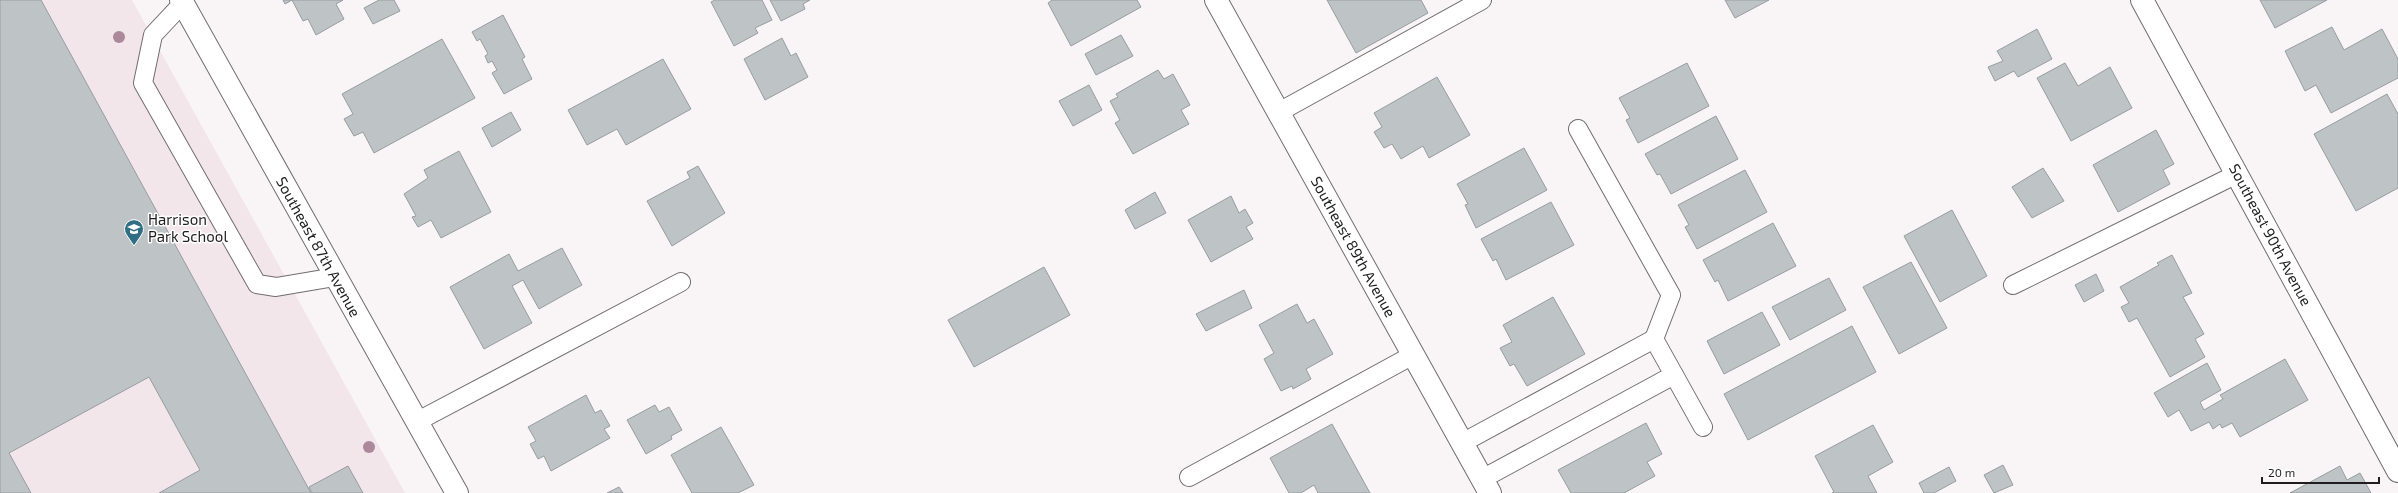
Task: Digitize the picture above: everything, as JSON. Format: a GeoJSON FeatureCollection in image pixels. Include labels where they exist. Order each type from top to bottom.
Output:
{"type":"FeatureCollection","features":[{"type":"Feature","properties":{"kind":"street","name":"Southeast 89th Avenue"},"geometry":{"type":"LineString","coordinates":[[1217,0],[1486,486]]}},
{"type":"Feature","properties":{"kind":"street","name":"Southeast 90th Avenue"},"geometry":{"type":"LineString","coordinates":[[2142,0],[2398,471]]}},
{"type":"Feature","properties":{"kind":"street","name":"Southeast 87th Avenue"},"geometry":{"type":"LineString","coordinates":[[182,2],[456,493]]}},
{"type":"Feature","properties":{"kind":"lane"},"geometry":{"type":"LineString","coordinates":[[1278,112],[1482,0]]}},
{"type":"Feature","properties":{"kind":"lane"},"geometry":{"type":"LineString","coordinates":[[182,2],[153,35],[143,83],[257,284],[276,287],[335,277]]}},
{"type":"Feature","properties":{"kind":"lane"},"geometry":{"type":"LineString","coordinates":[[1462,443],[1654,339],[1671,295],[1578,129]]}},
{"type":"Feature","properties":{"kind":"lane"},"geometry":{"type":"LineString","coordinates":[[2013,285],[2237,174]]}},
{"type":"Feature","properties":{"kind":"lane"},"geometry":{"type":"LineString","coordinates":[[416,422],[681,282]]}},
{"type":"Feature","properties":{"kind":"lane"},"geometry":{"type":"LineString","coordinates":[[1654,339],[1703,427]]}},
{"type":"Feature","properties":{"kind":"lane"},"geometry":{"type":"LineString","coordinates":[[1189,477],[1413,355]]}},
{"type":"Feature","properties":{"kind":"lane"},"geometry":{"type":"LineString","coordinates":[[1486,486],[1674,374]]}},
{"type":"Feature","properties":{"kind":"shaded area","name":"Harrison Park School"},"geometry":{"type":"Polygon","coordinates":[[[0,0],[132,0],[405,493],[0,493],[0,0]]]}},
{"type":"Feature","properties":{"kind":"building"},"geometry":{"type":"Polygon","coordinates":[[[0,0],[41,0],[311,493],[159,493],[200,470],[149,377],[9,453],[31,493],[0,493],[0,0]]]}},
{"type":"Feature","properties":{"kind":"building"},"geometry":{"type":"Polygon","coordinates":[[[283,0],[292,0],[285,4],[283,0]]]}},
{"type":"Feature","properties":{"kind":"building"},"geometry":{"type":"Polygon","coordinates":[[[292,0],[343,0],[336,4],[344,19],[316,35],[308,19],[303,21],[292,0]]]}},
{"type":"Feature","properties":{"kind":"building"},"geometry":{"type":"Polygon","coordinates":[[[379,0],[394,0],[400,11],[373,24],[364,8],[379,0]]]}},
{"type":"Feature","properties":{"kind":"building"},"geometry":{"type":"Polygon","coordinates":[[[715,0],[762,0],[772,20],[755,28],[758,33],[734,46],[711,2],[715,0]]]}},
{"type":"Feature","properties":{"kind":"building"},"geometry":{"type":"Polygon","coordinates":[[[770,0],[810,0],[803,4],[805,9],[781,21],[770,0]]]}},
{"type":"Feature","properties":{"kind":"building"},"geometry":{"type":"Polygon","coordinates":[[[1052,0],[1137,0],[1141,7],[1071,46],[1048,3],[1052,0]]]}},
{"type":"Feature","properties":{"kind":"building"},"geometry":{"type":"Polygon","coordinates":[[[1327,0],[1421,0],[1428,13],[1356,53],[1327,0]]]}},
{"type":"Feature","properties":{"kind":"building"},"geometry":{"type":"Polygon","coordinates":[[[1725,0],[1769,0],[1735,18],[1725,0]]]}},
{"type":"Feature","properties":{"kind":"building"},"geometry":{"type":"Polygon","coordinates":[[[2260,0],[2327,0],[2275,28],[2260,0]]]}},
{"type":"Feature","properties":{"kind":"building"},"geometry":{"type":"Polygon","coordinates":[[[503,15],[525,57],[522,59],[532,79],[504,94],[492,73],[497,70],[492,61],[488,63],[485,56],[488,54],[480,39],[477,41],[472,32],[503,15]]]}},
{"type":"Feature","properties":{"kind":"building"},"geometry":{"type":"Polygon","coordinates":[[[2332,27],[2344,50],[2382,29],[2398,59],[2398,78],[2331,113],[2316,85],[2305,91],[2285,51],[2332,27]]]}},
{"type":"Feature","properties":{"kind":"building"},"geometry":{"type":"Polygon","coordinates":[[[2037,29],[2052,59],[2018,77],[2014,71],[1995,81],[1988,67],[2003,61],[1997,51],[2037,29]]]}},
{"type":"Feature","properties":{"kind":"building"},"geometry":{"type":"Polygon","coordinates":[[[1121,35],[1133,56],[1096,75],[1085,54],[1121,35]]]}},
{"type":"Feature","properties":{"kind":"building"},"geometry":{"type":"Polygon","coordinates":[[[782,38],[791,56],[796,53],[808,77],[765,100],[744,59],[782,38]]]}},
{"type":"Feature","properties":{"kind":"building"},"geometry":{"type":"Polygon","coordinates":[[[442,39],[475,98],[374,153],[363,132],[354,136],[344,119],[353,114],[342,94],[442,39]]]}},
{"type":"Feature","properties":{"kind":"building"},"geometry":{"type":"Polygon","coordinates":[[[663,59],[691,109],[626,145],[617,129],[587,145],[568,110],[663,59]]]}},
{"type":"Feature","properties":{"kind":"building"},"geometry":{"type":"Polygon","coordinates":[[[1687,63],[1709,106],[1638,143],[1626,120],[1630,118],[1619,98],[1687,63]]]}},
{"type":"Feature","properties":{"kind":"building"},"geometry":{"type":"Polygon","coordinates":[[[2065,63],[2078,86],[2110,67],[2132,108],[2071,141],[2037,78],[2065,63]]]}},
{"type":"Feature","properties":{"kind":"building"},"geometry":{"type":"Polygon","coordinates":[[[1158,70],[1164,79],[1173,74],[1190,105],[1181,110],[1189,124],[1133,154],[1115,123],[1120,120],[1110,101],[1118,97],[1116,94],[1158,70]]]}},
{"type":"Feature","properties":{"kind":"building"},"geometry":{"type":"Polygon","coordinates":[[[1437,77],[1470,135],[1429,158],[1423,146],[1401,159],[1392,144],[1384,148],[1374,132],[1382,127],[1374,113],[1437,77]]]}},
{"type":"Feature","properties":{"kind":"building"},"geometry":{"type":"Polygon","coordinates":[[[1089,85],[1102,110],[1073,126],[1059,101],[1089,85]]]}},
{"type":"Feature","properties":{"kind":"building"},"geometry":{"type":"Polygon","coordinates":[[[2387,94],[2398,114],[2398,188],[2356,211],[2314,134],[2387,94]]]}},
{"type":"Feature","properties":{"kind":"building"},"geometry":{"type":"Polygon","coordinates":[[[511,112],[521,130],[492,147],[482,128],[511,112]]]}},
{"type":"Feature","properties":{"kind":"building"},"geometry":{"type":"Polygon","coordinates":[[[1716,116],[1738,159],[1671,194],[1660,174],[1657,175],[1645,154],[1716,116]]]}},
{"type":"Feature","properties":{"kind":"building"},"geometry":{"type":"Polygon","coordinates":[[[2156,130],[2174,164],[2163,170],[2170,184],[2118,212],[2093,165],[2156,130]]]}},
{"type":"Feature","properties":{"kind":"building"},"geometry":{"type":"Polygon","coordinates":[[[1524,148],[1547,190],[1476,228],[1465,205],[1468,204],[1457,184],[1524,148]]]}},
{"type":"Feature","properties":{"kind":"building"},"geometry":{"type":"Polygon","coordinates":[[[459,151],[491,212],[441,238],[431,220],[418,227],[412,217],[416,216],[404,194],[428,178],[424,170],[459,151]]]}},
{"type":"Feature","properties":{"kind":"building"},"geometry":{"type":"Polygon","coordinates":[[[698,166],[725,213],[672,246],[647,201],[690,178],[687,172],[698,166]]]}},
{"type":"Feature","properties":{"kind":"building"},"geometry":{"type":"Polygon","coordinates":[[[2043,168],[2064,201],[2032,218],[2012,187],[2043,168]]]}},
{"type":"Feature","properties":{"kind":"building"},"geometry":{"type":"Polygon","coordinates":[[[1745,170],[1767,212],[1697,249],[1685,227],[1689,225],[1678,205],[1745,170]]]}},
{"type":"Feature","properties":{"kind":"building"},"geometry":{"type":"Polygon","coordinates":[[[1155,192],[1166,213],[1135,229],[1125,210],[1155,192]]]}},
{"type":"Feature","properties":{"kind":"building"},"geometry":{"type":"Polygon","coordinates":[[[1231,196],[1239,213],[1245,209],[1253,223],[1246,227],[1253,239],[1211,262],[1188,220],[1231,196]]]}},
{"type":"Feature","properties":{"kind":"building"},"geometry":{"type":"Polygon","coordinates":[[[1551,202],[1574,245],[1506,280],[1496,259],[1493,261],[1481,239],[1551,202]]]}},
{"type":"Feature","properties":{"kind":"building"},"geometry":{"type":"Polygon","coordinates":[[[1952,210],[1987,276],[1940,302],[1904,236],[1952,210]]]}},
{"type":"Feature","properties":{"kind":"building"},"geometry":{"type":"Polygon","coordinates":[[[1773,223],[1796,266],[1728,301],[1718,280],[1715,282],[1703,260],[1773,223]]]}},
{"type":"Feature","properties":{"kind":"building"},"geometry":{"type":"Polygon","coordinates":[[[562,248],[582,285],[539,309],[523,280],[512,286],[532,323],[484,349],[450,287],[509,254],[518,271],[562,248]]]}},
{"type":"Feature","properties":{"kind":"building"},"geometry":{"type":"Polygon","coordinates":[[[2172,255],[2192,293],[2183,297],[2204,334],[2195,339],[2205,357],[2170,377],[2137,318],[2129,322],[2121,307],[2129,303],[2120,287],[2159,265],[2157,263],[2172,255]]]}},
{"type":"Feature","properties":{"kind":"building"},"geometry":{"type":"Polygon","coordinates":[[[1911,262],[1947,328],[1899,354],[1863,287],[1911,262]]]}},
{"type":"Feature","properties":{"kind":"building"},"geometry":{"type":"Polygon","coordinates":[[[1044,267],[1070,315],[974,367],[948,320],[1044,267]]]}},
{"type":"Feature","properties":{"kind":"building"},"geometry":{"type":"Polygon","coordinates":[[[2096,274],[2104,291],[2084,302],[2075,285],[2096,274]]]}},
{"type":"Feature","properties":{"kind":"building"},"geometry":{"type":"Polygon","coordinates":[[[1829,278],[1846,310],[1790,340],[1772,307],[1829,278]]]}},
{"type":"Feature","properties":{"kind":"building"},"geometry":{"type":"Polygon","coordinates":[[[1244,290],[1252,308],[1206,331],[1196,314],[1244,290]]]}},
{"type":"Feature","properties":{"kind":"building"},"geometry":{"type":"Polygon","coordinates":[[[1553,297],[1585,354],[1527,386],[1514,364],[1510,366],[1500,348],[1512,342],[1503,325],[1553,297]]]}},
{"type":"Feature","properties":{"kind":"building"},"geometry":{"type":"Polygon","coordinates":[[[1297,304],[1307,323],[1314,319],[1333,354],[1306,369],[1311,379],[1293,389],[1292,386],[1281,391],[1264,359],[1274,353],[1259,325],[1297,304]]]}},
{"type":"Feature","properties":{"kind":"building"},"geometry":{"type":"Polygon","coordinates":[[[1762,312],[1780,345],[1724,374],[1707,341],[1762,312]]]}},
{"type":"Feature","properties":{"kind":"building"},"geometry":{"type":"Polygon","coordinates":[[[1852,326],[1876,372],[1748,440],[1724,394],[1852,326]]]}},
{"type":"Feature","properties":{"kind":"building"},"geometry":{"type":"Polygon","coordinates":[[[2285,359],[2308,400],[2240,437],[2232,423],[2222,428],[2220,424],[2213,429],[2209,422],[2191,431],[2179,410],[2168,417],[2154,393],[2207,363],[2221,390],[2200,402],[2204,410],[2223,399],[2220,395],[2285,359]]]}},
{"type":"Feature","properties":{"kind":"building"},"geometry":{"type":"Polygon","coordinates":[[[586,395],[595,413],[601,410],[610,426],[604,429],[610,438],[551,471],[544,456],[538,459],[530,444],[536,441],[528,427],[586,395]]]}},
{"type":"Feature","properties":{"kind":"building"},"geometry":{"type":"Polygon","coordinates":[[[655,405],[659,412],[669,407],[682,430],[671,436],[672,439],[646,454],[627,420],[655,405]]]}},
{"type":"Feature","properties":{"kind":"building"},"geometry":{"type":"Polygon","coordinates":[[[1646,423],[1662,454],[1647,462],[1655,476],[1624,493],[1571,493],[1558,470],[1646,423]]]}},
{"type":"Feature","properties":{"kind":"building"},"geometry":{"type":"Polygon","coordinates":[[[1332,424],[1370,493],[1318,493],[1314,485],[1301,493],[1289,493],[1270,458],[1332,424]]]}},
{"type":"Feature","properties":{"kind":"building"},"geometry":{"type":"Polygon","coordinates":[[[1873,425],[1893,462],[1868,476],[1877,493],[1832,493],[1834,492],[1815,456],[1873,425]]]}},
{"type":"Feature","properties":{"kind":"building"},"geometry":{"type":"Polygon","coordinates":[[[721,427],[754,485],[738,493],[692,493],[671,455],[721,427]]]}},
{"type":"Feature","properties":{"kind":"building"},"geometry":{"type":"Polygon","coordinates":[[[2003,465],[2013,485],[1994,493],[1984,475],[2003,465]]]}},
{"type":"Feature","properties":{"kind":"building"},"geometry":{"type":"Polygon","coordinates":[[[348,466],[363,493],[312,493],[309,487],[348,466]]]}},
{"type":"Feature","properties":{"kind":"building"},"geometry":{"type":"Polygon","coordinates":[[[2340,466],[2347,480],[2360,473],[2371,493],[2290,493],[2340,466]]]}},
{"type":"Feature","properties":{"kind":"building"},"geometry":{"type":"Polygon","coordinates":[[[1949,467],[1956,481],[1934,493],[1924,493],[1919,483],[1949,467]]]}},
{"type":"Feature","properties":{"kind":"building"},"geometry":{"type":"Polygon","coordinates":[[[619,487],[623,493],[607,493],[619,487]]]}},
{"type":"Feature","properties":{"kind":"place","name":"Harrison Park School"},"geometry":{"type":"Point","coordinates":[134,246]}}]}
